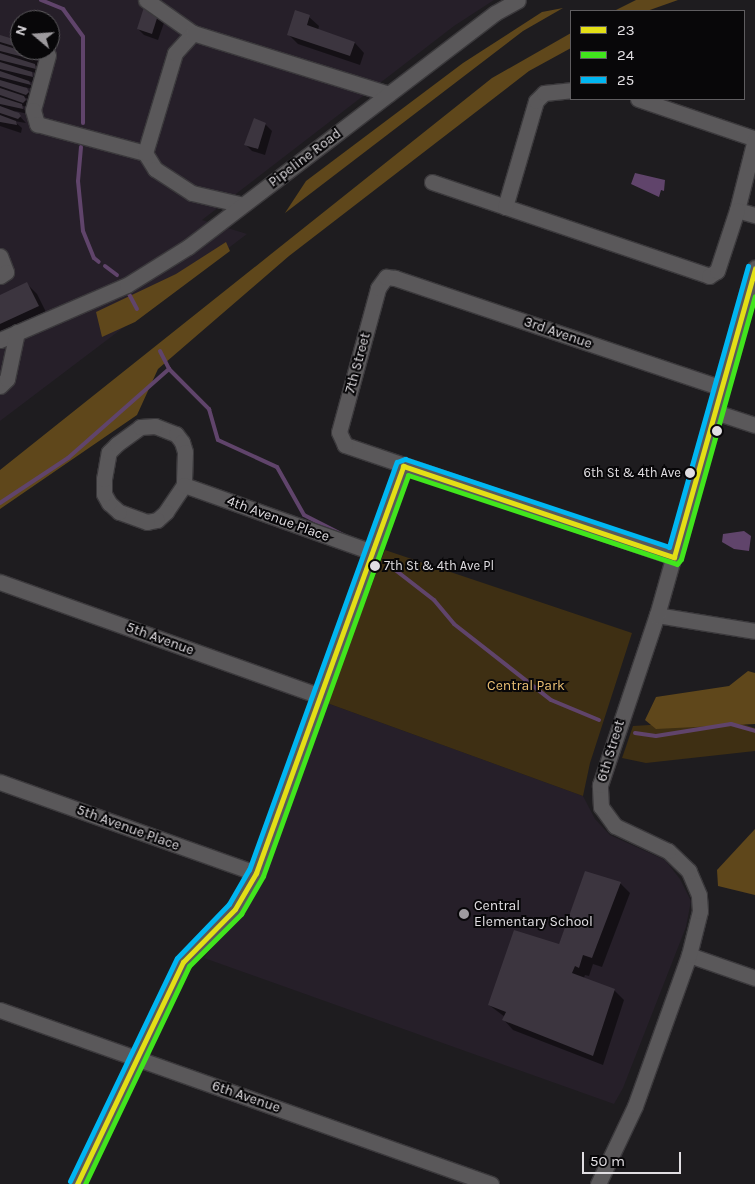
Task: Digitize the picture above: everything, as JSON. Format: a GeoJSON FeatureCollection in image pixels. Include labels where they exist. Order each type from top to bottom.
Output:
{"type":"FeatureCollection","features":[{"type":"Feature","properties":{"kind":"street"},"geometry":{"type":"LineString","coordinates":[[146,0],[193,33],[389,94]]}},
{"type":"Feature","properties":{"kind":"street","name":"Pipeline Road"},"geometry":{"type":"LineString","coordinates":[[0,340],[127,285],[188,247],[495,13],[518,0]]}},
{"type":"Feature","properties":{"kind":"street"},"geometry":{"type":"LineString","coordinates":[[145,153],[174,53],[193,33]]}},
{"type":"Feature","properties":{"kind":"street"},"geometry":{"type":"LineString","coordinates":[[46,60],[32,110],[37,124],[145,153],[155,169],[192,193],[243,205]]}},
{"type":"Feature","properties":{"kind":"street"},"geometry":{"type":"LineString","coordinates":[[505,207],[536,101],[544,93],[570,90]]}},
{"type":"Feature","properties":{"kind":"street"},"geometry":{"type":"LineString","coordinates":[[432,182],[709,276],[716,271],[737,210],[754,138],[641,100]]}},
{"type":"Feature","properties":{"kind":"street"},"geometry":{"type":"LineString","coordinates":[[737,210],[755,215]]}},
{"type":"Feature","properties":{"kind":"street"},"geometry":{"type":"LineString","coordinates":[[0,256],[6,272],[0,276]]}},
{"type":"Feature","properties":{"kind":"street","name":"6th Street"},"geometry":{"type":"LineString","coordinates":[[598,1184],[634,1106],[688,955],[700,911],[699,895],[689,871],[668,851],[615,826],[604,813],[599,797],[604,768],[657,615],[722,388],[749,311],[755,268]]}},
{"type":"Feature","properties":{"kind":"street","name":"7th Street"},"geometry":{"type":"LineString","coordinates":[[395,278],[386,277],[378,288],[339,432],[345,445],[403,466]]}},
{"type":"Feature","properties":{"kind":"street","name":"3rd Avenue"},"geometry":{"type":"LineString","coordinates":[[395,278],[722,388]]}},
{"type":"Feature","properties":{"kind":"street"},"geometry":{"type":"LineString","coordinates":[[0,386],[7,379],[17,332]]}},
{"type":"Feature","properties":{"kind":"street"},"geometry":{"type":"LineString","coordinates":[[715,412],[755,425]]}},
{"type":"Feature","properties":{"kind":"street"},"geometry":{"type":"LineString","coordinates":[[155,426],[176,434],[185,452],[184,485],[157,520],[134,520],[114,508],[104,494],[109,452],[140,428],[155,426]]}},
{"type":"Feature","properties":{"kind":"street"},"geometry":{"type":"LineString","coordinates":[[77,1184],[182,962],[235,909],[256,873],[403,466],[674,557]]}},
{"type":"Feature","properties":{"kind":"street","name":"4th Avenue Place"},"geometry":{"type":"LineString","coordinates":[[184,485],[372,552]]}},
{"type":"Feature","properties":{"kind":"street","name":"5th Avenue"},"geometry":{"type":"LineString","coordinates":[[0,582],[320,696]]}},
{"type":"Feature","properties":{"kind":"street"},"geometry":{"type":"LineString","coordinates":[[657,615],[755,631]]}},
{"type":"Feature","properties":{"kind":"street","name":"5th Avenue Place"},"geometry":{"type":"LineString","coordinates":[[0,782],[256,873]]}},
{"type":"Feature","properties":{"kind":"street"},"geometry":{"type":"LineString","coordinates":[[688,955],[755,978]]}},
{"type":"Feature","properties":{"kind":"street","name":"6th Avenue"},"geometry":{"type":"LineString","coordinates":[[0,1010],[491,1184]]}},
{"type":"Feature","properties":{"kind":"shaded area"},"geometry":{"type":"Polygon","coordinates":[[[0,0],[494,0],[454,26],[202,220],[247,234],[0,421],[0,0]]]}},
{"type":"Feature","properties":{"kind":"shaded area"},"geometry":{"type":"Polygon","coordinates":[[[636,0],[678,0],[650,10],[616,10],[636,0]]]}},
{"type":"Feature","properties":{"kind":"shaded area"},"geometry":{"type":"Polygon","coordinates":[[[563,8],[523,31],[285,213],[306,181],[463,63],[542,12],[563,8]]]}},
{"type":"Feature","properties":{"kind":"shaded area"},"geometry":{"type":"Polygon","coordinates":[[[570,34],[570,49],[529,71],[289,256],[158,369],[137,415],[0,509],[0,470],[492,78],[570,34]]]}},
{"type":"Feature","properties":{"kind":"shaded area"},"geometry":{"type":"Polygon","coordinates":[[[635,173],[665,180],[664,191],[661,190],[659,197],[631,184],[635,173]]]}},
{"type":"Feature","properties":{"kind":"shaded area"},"geometry":{"type":"Polygon","coordinates":[[[226,242],[230,251],[135,322],[102,337],[96,312],[176,274],[226,242]]]}},
{"type":"Feature","properties":{"kind":"shaded area"},"geometry":{"type":"Polygon","coordinates":[[[744,531],[751,536],[749,551],[734,549],[722,542],[723,534],[744,531]]]}},
{"type":"Feature","properties":{"kind":"shaded area"},"geometry":{"type":"Polygon","coordinates":[[[748,671],[755,673],[755,724],[656,729],[645,720],[656,697],[729,686],[748,671]]]}},
{"type":"Feature","properties":{"kind":"shaded area","name":"Central Elementary School"},"geometry":{"type":"Polygon","coordinates":[[[327,703],[583,796],[595,819],[610,835],[665,860],[680,879],[691,901],[686,927],[623,1088],[614,1104],[204,958],[253,896],[327,703]]]}},
{"type":"Feature","properties":{"kind":"shaded area"},"geometry":{"type":"Polygon","coordinates":[[[755,829],[755,895],[718,886],[717,870],[755,829]]]}},
{"type":"Feature","properties":{"kind":"green space","name":"Central Park"},"geometry":{"type":"Polygon","coordinates":[[[385,550],[632,633],[590,763],[583,796],[327,703],[385,550]]]}},
{"type":"Feature","properties":{"kind":"green space"},"geometry":{"type":"Polygon","coordinates":[[[731,720],[755,728],[755,751],[646,763],[622,758],[633,726],[731,720]]]}},
{"type":"Feature","properties":{"kind":"building"},"geometry":{"type":"Polygon","coordinates":[[[144,7],[159,12],[152,34],[137,29],[144,7]]]}},
{"type":"Feature","properties":{"kind":"building"},"geometry":{"type":"Polygon","coordinates":[[[295,10],[310,15],[307,25],[355,42],[350,56],[287,35],[295,10]]]}},
{"type":"Feature","properties":{"kind":"building"},"geometry":{"type":"Polygon","coordinates":[[[0,35],[10,38],[10,45],[0,42],[0,35]]]}},
{"type":"Feature","properties":{"kind":"building"},"geometry":{"type":"Polygon","coordinates":[[[0,44],[10,47],[10,54],[0,51],[0,44]]]}},
{"type":"Feature","properties":{"kind":"building"},"geometry":{"type":"Polygon","coordinates":[[[0,53],[10,56],[10,60],[22,60],[35,64],[36,69],[0,60],[0,53]]]}},
{"type":"Feature","properties":{"kind":"building"},"geometry":{"type":"Polygon","coordinates":[[[0,62],[32,72],[33,77],[0,69],[0,62]]]}},
{"type":"Feature","properties":{"kind":"building"},"geometry":{"type":"Polygon","coordinates":[[[0,71],[29,81],[31,85],[0,77],[0,71]]]}},
{"type":"Feature","properties":{"kind":"building"},"geometry":{"type":"Polygon","coordinates":[[[0,80],[27,88],[29,92],[26,95],[0,86],[0,80]]]}},
{"type":"Feature","properties":{"kind":"building"},"geometry":{"type":"Polygon","coordinates":[[[0,88],[24,96],[26,100],[23,103],[0,95],[0,88]]]}},
{"type":"Feature","properties":{"kind":"building"},"geometry":{"type":"Polygon","coordinates":[[[0,97],[22,104],[23,109],[0,104],[0,97]]]}},
{"type":"Feature","properties":{"kind":"building"},"geometry":{"type":"Polygon","coordinates":[[[0,106],[19,113],[21,116],[18,119],[0,113],[0,106]]]}},
{"type":"Feature","properties":{"kind":"building"},"geometry":{"type":"Polygon","coordinates":[[[0,115],[16,121],[17,125],[0,122],[0,115]]]}},
{"type":"Feature","properties":{"kind":"building"},"geometry":{"type":"Polygon","coordinates":[[[254,118],[266,123],[258,149],[244,145],[254,118]]]}},
{"type":"Feature","properties":{"kind":"building"},"geometry":{"type":"Polygon","coordinates":[[[27,282],[39,306],[0,324],[0,295],[27,282]]]}},
{"type":"Feature","properties":{"kind":"building","name":"Central Elementary School"},"geometry":{"type":"Polygon","coordinates":[[[585,871],[621,882],[592,958],[583,955],[579,968],[575,966],[572,973],[615,989],[593,1056],[502,1020],[506,1012],[488,1005],[514,930],[559,944],[585,871]]]}},
{"type":"Feature","properties":{"kind":"waterway"},"geometry":{"type":"LineString","coordinates":[[41,0],[63,9],[83,37],[83,123]]}},
{"type":"Feature","properties":{"kind":"waterway"},"geometry":{"type":"LineString","coordinates":[[81,147],[78,181],[83,231],[94,258],[99,262]]}},
{"type":"Feature","properties":{"kind":"waterway"},"geometry":{"type":"LineString","coordinates":[[105,266],[117,275]]}},
{"type":"Feature","properties":{"kind":"waterway"},"geometry":{"type":"LineString","coordinates":[[129,294],[137,309]]}},
{"type":"Feature","properties":{"kind":"waterway"},"geometry":{"type":"LineString","coordinates":[[160,351],[169,369],[209,409],[218,440],[277,467],[304,515],[347,537]]}},
{"type":"Feature","properties":{"kind":"waterway"},"geometry":{"type":"LineString","coordinates":[[0,503],[68,458],[169,369]]}},
{"type":"Feature","properties":{"kind":"waterway"},"geometry":{"type":"LineString","coordinates":[[394,569],[434,600],[454,624],[551,700],[599,720]]}},
{"type":"Feature","properties":{"kind":"waterway"},"geometry":{"type":"LineString","coordinates":[[635,733],[656,736],[731,724],[755,731]]}},
{"type":"Feature","properties":{"kind":"transit line","name":"25"},"geometry":{"type":"LineString","coordinates":[[70,1181],[177,958],[229,904],[249,870],[397,462],[405,459],[669,547],[748,266]]}},
{"type":"Feature","properties":{"kind":"transit line","name":"23"},"geometry":{"type":"LineString","coordinates":[[77,1184],[183,962],[235,909],[256,873],[403,466],[674,557],[755,268]]}},
{"type":"Feature","properties":{"kind":"transit line","name":"24"},"geometry":{"type":"LineString","coordinates":[[85,1184],[189,966],[241,914],[263,876],[408,475],[677,564],[681,559],[755,296]]}},
{"type":"Feature","properties":{"kind":"place","name":"6th St & 4th Ave"},"geometry":{"type":"Point","coordinates":[690,473]}},
{"type":"Feature","properties":{"kind":"place","name":"7th St & 4th Ave Pl"},"geometry":{"type":"Point","coordinates":[375,566]}},
{"type":"Feature","properties":{"kind":"place","name":"Central Elementary School"},"geometry":{"type":"Point","coordinates":[464,914]}}]}
